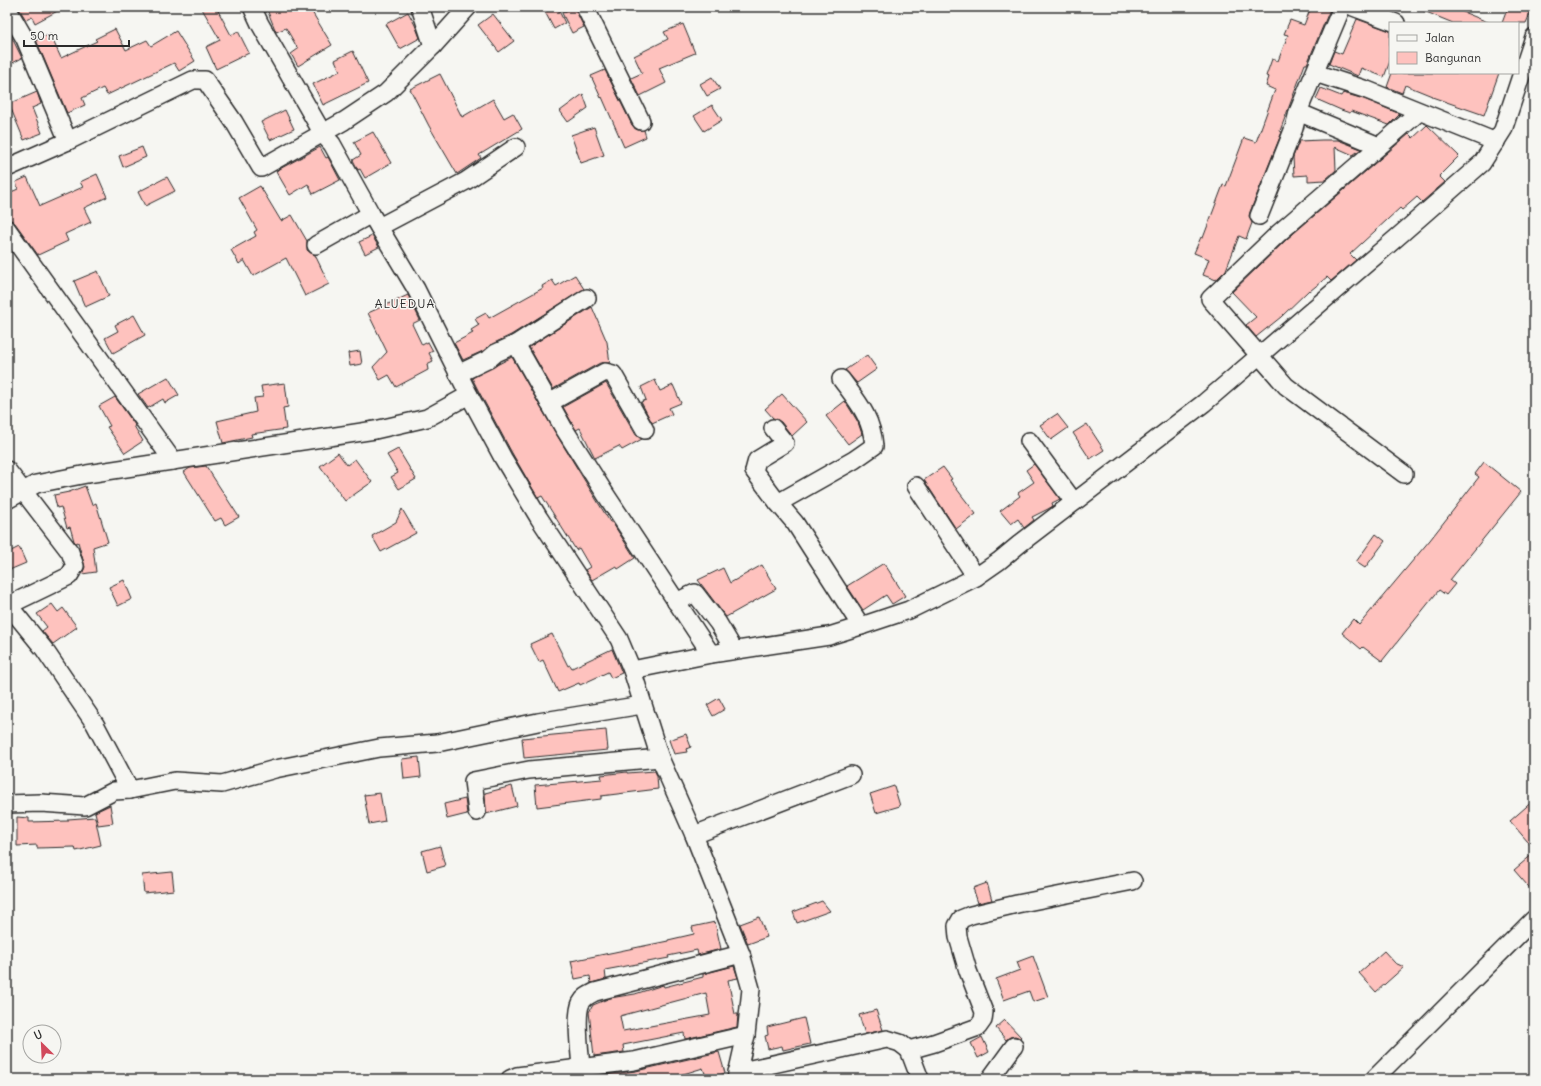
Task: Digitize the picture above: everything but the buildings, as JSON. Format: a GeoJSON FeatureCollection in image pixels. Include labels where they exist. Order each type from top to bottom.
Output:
{"type":"FeatureCollection","features":[{"type":"Feature","properties":{"kind":"street"},"geometry":{"type":"LineString","coordinates":[[252,7],[260,24],[323,134],[332,144],[375,221],[416,289],[458,374],[503,458],[535,511],[619,638],[632,670],[660,758],[694,835],[741,954],[751,989],[746,1035],[737,1076],[887,1039],[900,1043],[909,1050],[920,1079]]}},
{"type":"Feature","properties":{"kind":"street"},"geometry":{"type":"LineString","coordinates":[[420,7],[433,46]]}},
{"type":"Feature","properties":{"kind":"street"},"geometry":{"type":"LineString","coordinates":[[7,168],[68,141],[193,80],[205,80],[234,122],[261,168],[323,134],[386,93],[433,46],[468,7]]}},
{"type":"Feature","properties":{"kind":"street"},"geometry":{"type":"LineString","coordinates":[[585,7],[641,121]]}},
{"type":"Feature","properties":{"kind":"street"},"geometry":{"type":"LineString","coordinates":[[1259,216],[1294,128],[1298,112],[1342,7]]}},
{"type":"Feature","properties":{"kind":"street"},"geometry":{"type":"LineString","coordinates":[[1353,7],[1393,22]]}},
{"type":"Feature","properties":{"kind":"street"},"geometry":{"type":"LineString","coordinates":[[7,8],[25,39],[68,141]]}},
{"type":"Feature","properties":{"kind":"street"},"geometry":{"type":"LineString","coordinates":[[632,670],[734,650],[829,636],[909,610],[976,577],[999,561],[1204,402],[1260,356],[1482,163],[1503,130],[1521,70],[1534,37]]}},
{"type":"Feature","properties":{"kind":"street"},"geometry":{"type":"LineString","coordinates":[[1315,73],[1366,90],[1496,142]]}},
{"type":"Feature","properties":{"kind":"street"},"geometry":{"type":"LineString","coordinates":[[1298,112],[1379,146]]}},
{"type":"Feature","properties":{"kind":"street"},"geometry":{"type":"LineString","coordinates":[[1404,474],[1286,386],[1210,299],[1280,232],[1419,112]]}},
{"type":"Feature","properties":{"kind":"street"},"geometry":{"type":"LineString","coordinates":[[316,245],[466,181],[516,147]]}},
{"type":"Feature","properties":{"kind":"street"},"geometry":{"type":"LineString","coordinates":[[7,230],[174,461]]}},
{"type":"Feature","properties":{"kind":"street"},"geometry":{"type":"LineString","coordinates":[[458,374],[516,344],[587,298]]}},
{"type":"Feature","properties":{"kind":"street"},"geometry":{"type":"LineString","coordinates":[[516,344],[606,495],[712,654]]}},
{"type":"Feature","properties":{"kind":"street"},"geometry":{"type":"LineString","coordinates":[[550,403],[605,372],[614,374],[645,430]]}},
{"type":"Feature","properties":{"kind":"street"},"geometry":{"type":"LineString","coordinates":[[778,503],[854,460],[874,446],[874,434],[868,418],[841,379]]}},
{"type":"Feature","properties":{"kind":"street"},"geometry":{"type":"LineString","coordinates":[[7,500],[36,484],[87,474],[375,430],[427,418],[469,395]]}},
{"type":"Feature","properties":{"kind":"street"},"geometry":{"type":"LineString","coordinates":[[773,428],[786,443],[757,460],[754,471],[778,503],[796,523],[861,626]]}},
{"type":"Feature","properties":{"kind":"street"},"geometry":{"type":"LineString","coordinates":[[1029,441],[1074,502]]}},
{"type":"Feature","properties":{"kind":"street"},"geometry":{"type":"LineString","coordinates":[[7,470],[22,492],[70,552],[75,566],[69,576],[8,606],[44,649],[95,724],[130,790]]}},
{"type":"Feature","properties":{"kind":"street"},"geometry":{"type":"LineString","coordinates":[[916,486],[976,577]]}},
{"type":"Feature","properties":{"kind":"street"},"geometry":{"type":"LineString","coordinates":[[676,602],[695,593],[718,623],[734,650]]}},
{"type":"Feature","properties":{"kind":"street"},"geometry":{"type":"LineString","coordinates":[[7,804],[41,803],[85,806],[114,791],[130,790],[175,781],[222,784],[274,769],[379,748],[437,743],[538,722],[642,705]]}},
{"type":"Feature","properties":{"kind":"street"},"geometry":{"type":"LineString","coordinates":[[477,812],[473,781],[529,770],[660,758]]}},
{"type":"Feature","properties":{"kind":"street"},"geometry":{"type":"LineString","coordinates":[[694,835],[851,776]]}},
{"type":"Feature","properties":{"kind":"street"},"geometry":{"type":"LineString","coordinates":[[909,1050],[934,1043],[978,1027],[983,1020],[984,1012],[968,971],[958,937],[957,926],[961,919],[970,915],[1017,904],[1133,881]]}},
{"type":"Feature","properties":{"kind":"street"},"geometry":{"type":"LineString","coordinates":[[1374,1079],[1534,918]]}},
{"type":"Feature","properties":{"kind":"street"},"geometry":{"type":"LineString","coordinates":[[574,1072],[580,1004],[586,996],[595,992],[741,954]]}},
{"type":"Feature","properties":{"kind":"street"},"geometry":{"type":"LineString","coordinates":[[510,1079],[517,1076],[574,1072],[634,1061],[746,1035]]}},
{"type":"Feature","properties":{"kind":"street"},"geometry":{"type":"LineString","coordinates":[[990,1079],[1014,1046]]}},
{"type":"Feature","properties":{"kind":"district","name":"ALUEDUA"},"geometry":{"type":"Point","coordinates":[405,303]}}]}
